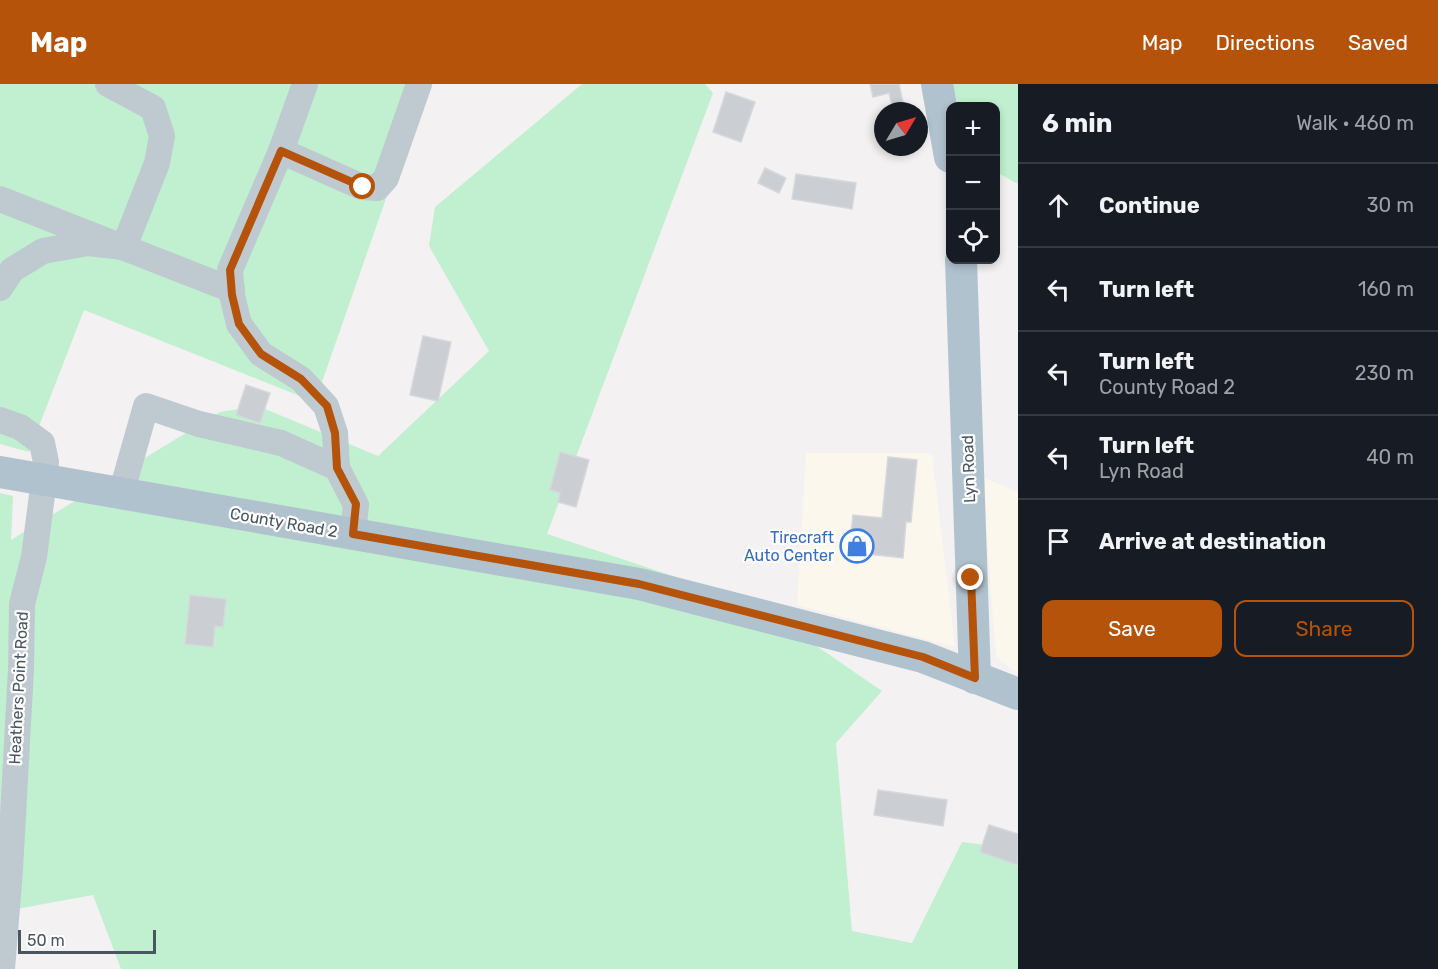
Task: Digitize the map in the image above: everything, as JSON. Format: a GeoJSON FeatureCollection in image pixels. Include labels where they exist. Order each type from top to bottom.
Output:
{"type":"FeatureCollection","features":[{"type":"Feature","properties":{"kind":"main road"},"geometry":{"type":"LineString","coordinates":[[937,84],[951,156]]}},
{"type":"Feature","properties":{"kind":"main road","name":"Lyn Road"},"geometry":{"type":"LineString","coordinates":[[961,264],[975,678]]}},
{"type":"Feature","properties":{"kind":"main road","name":"County Road 2"},"geometry":{"type":"LineString","coordinates":[[0,472],[639,584],[923,657],[1018,694]]}},
{"type":"Feature","properties":{"kind":"street"},"geometry":{"type":"LineString","coordinates":[[108,84],[153,108],[162,136],[157,163],[124,247]]}},
{"type":"Feature","properties":{"kind":"street"},"geometry":{"type":"LineString","coordinates":[[305,84],[281,151],[230,270],[231,290],[239,324],[261,354],[301,379],[327,406],[335,433],[337,468],[356,504],[353,534]]}},
{"type":"Feature","properties":{"kind":"street"},"geometry":{"type":"LineString","coordinates":[[281,151],[363,187],[377,188],[386,178],[417,85]]}},
{"type":"Feature","properties":{"kind":"street"},"geometry":{"type":"LineString","coordinates":[[0,199],[231,290]]}},
{"type":"Feature","properties":{"kind":"street"},"geometry":{"type":"LineString","coordinates":[[0,288],[12,270],[43,251],[88,243],[124,247]]}},
{"type":"Feature","properties":{"kind":"street"},"geometry":{"type":"LineString","coordinates":[[120,494],[146,406],[199,424],[281,443],[337,468]]}},
{"type":"Feature","properties":{"kind":"street","name":"Heathers Point Road"},"geometry":{"type":"LineString","coordinates":[[0,420],[20,427],[42,443],[46,462],[34,557],[22,604],[21,669],[10,870],[2,969]]}},
{"type":"Feature","properties":{"kind":"shaded area"},"geometry":{"type":"Polygon","coordinates":[[[806,453],[932,453],[955,647],[797,605],[806,453]]]}},
{"type":"Feature","properties":{"kind":"shaded area"},"geometry":{"type":"Polygon","coordinates":[[[982,477],[1018,492],[1018,672],[996,657],[982,477]]]}},
{"type":"Feature","properties":{"kind":"green space"},"geometry":{"type":"Polygon","coordinates":[[[0,84],[426,84],[315,402],[84,310],[29,452],[0,444],[0,84]]]}},
{"type":"Feature","properties":{"kind":"green space"},"geometry":{"type":"Polygon","coordinates":[[[582,84],[705,84],[713,93],[547,534],[754,603],[882,691],[836,743],[852,931],[912,943],[962,842],[1002,847],[1018,867],[1018,969],[121,969],[93,895],[0,910],[0,493],[13,496],[11,540],[220,412],[258,406],[378,456],[489,351],[429,246],[435,207],[582,84]]]}},
{"type":"Feature","properties":{"kind":"green space"},"geometry":{"type":"Polygon","coordinates":[[[952,84],[1018,84],[1018,184],[1000,174],[1000,102],[957,102],[952,84]]]}},
{"type":"Feature","properties":{"kind":"building"},"geometry":{"type":"Polygon","coordinates":[[[870,84],[899,84],[903,102],[891,102],[889,93],[873,97],[870,84]]]}},
{"type":"Feature","properties":{"kind":"building"},"geometry":{"type":"Polygon","coordinates":[[[726,92],[755,102],[741,142],[713,132],[726,92]]]}},
{"type":"Feature","properties":{"kind":"building"},"geometry":{"type":"Polygon","coordinates":[[[765,168],[786,178],[779,193],[758,183],[765,168]]]}},
{"type":"Feature","properties":{"kind":"building"},"geometry":{"type":"Polygon","coordinates":[[[796,174],[856,183],[852,209],[792,199],[796,174]]]}},
{"type":"Feature","properties":{"kind":"building"},"geometry":{"type":"Polygon","coordinates":[[[423,336],[451,342],[438,401],[410,395],[423,336]]]}},
{"type":"Feature","properties":{"kind":"building"},"geometry":{"type":"Polygon","coordinates":[[[246,385],[270,393],[260,423],[236,415],[246,385]]]}},
{"type":"Feature","properties":{"kind":"building"},"geometry":{"type":"Polygon","coordinates":[[[560,452],[589,460],[576,507],[558,502],[560,493],[550,490],[560,452]]]}},
{"type":"Feature","properties":{"kind":"building"},"geometry":{"type":"Polygon","coordinates":[[[888,457],[917,460],[911,522],[906,522],[903,558],[849,552],[853,515],[882,518],[888,457]]]}},
{"type":"Feature","properties":{"kind":"building"},"geometry":{"type":"Polygon","coordinates":[[[190,595],[226,599],[223,627],[215,626],[213,647],[185,644],[190,595]]]}},
{"type":"Feature","properties":{"kind":"building"},"geometry":{"type":"Polygon","coordinates":[[[878,790],[947,800],[943,826],[874,815],[878,790]]]}},
{"type":"Feature","properties":{"kind":"building"},"geometry":{"type":"Polygon","coordinates":[[[989,825],[1018,834],[1018,865],[980,852],[989,825]]]}},
{"type":"Feature","properties":{"kind":"place","name":"Tirecraft Auto Center"},"geometry":{"type":"Point","coordinates":[857,546]}},
{"type":"Feature","properties":{"kind":"route"},"geometry":{"type":"LineString","coordinates":[[363,187],[281,151],[230,270],[232,295],[239,324],[261,354],[301,379],[327,406],[335,433],[337,468],[356,504],[353,534],[639,584],[923,657],[975,678],[971,578]]}}]}
